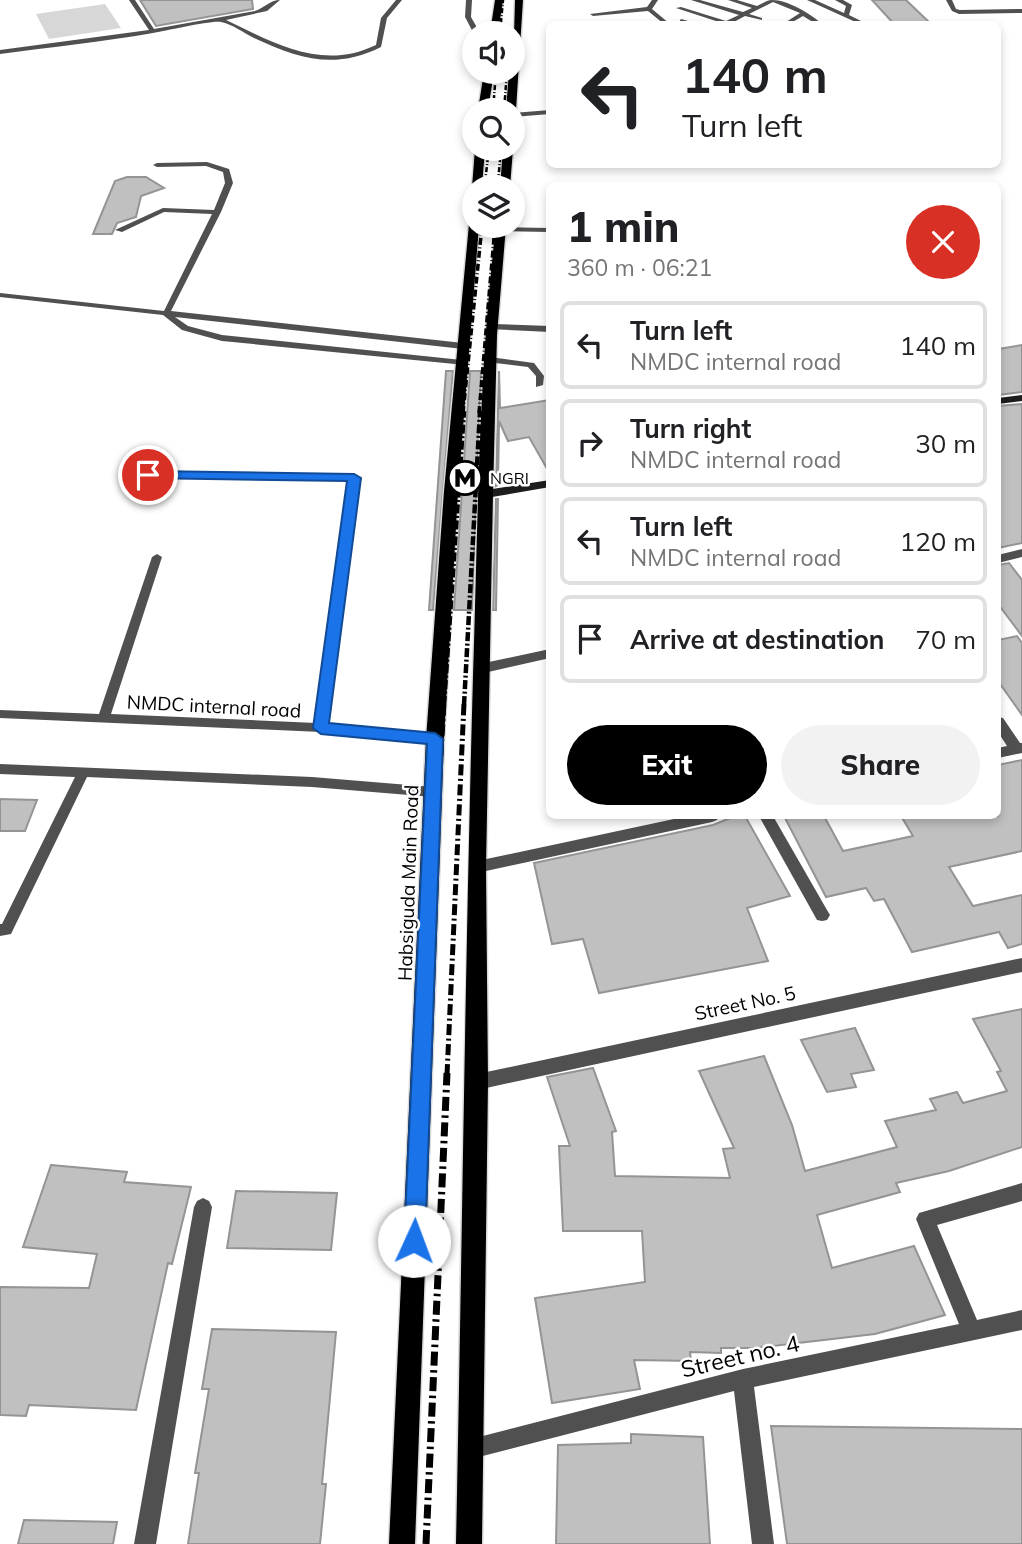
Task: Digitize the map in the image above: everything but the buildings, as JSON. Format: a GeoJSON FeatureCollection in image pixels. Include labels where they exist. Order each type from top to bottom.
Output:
{"type":"FeatureCollection","features":[{"type":"Feature","properties":{"kind":"main road"},"geometry":{"type":"LineString","coordinates":[[496,21],[499,0]]}},
{"type":"Feature","properties":{"kind":"main road"},"geometry":{"type":"LineString","coordinates":[[513,98],[519,0]]}},
{"type":"Feature","properties":{"kind":"main road","name":"Habsiguda Main Road"},"geometry":{"type":"LineString","coordinates":[[402,1544],[435,739],[473,238]]}},
{"type":"Feature","properties":{"kind":"main road"},"geometry":{"type":"LineString","coordinates":[[469,1544],[477,1082],[477,867],[490,360],[500,238]]}},
{"type":"Feature","properties":{"kind":"street"},"geometry":{"type":"LineString","coordinates":[[469,0],[470,21]]}},
{"type":"Feature","properties":{"kind":"street"},"geometry":{"type":"LineString","coordinates":[[1001,400],[1022,398]]}},
{"type":"Feature","properties":{"kind":"street"},"geometry":{"type":"LineString","coordinates":[[486,494],[546,483]]}},
{"type":"Feature","properties":{"kind":"street"},"geometry":{"type":"LineString","coordinates":[[1001,558],[1022,553]]}},
{"type":"Feature","properties":{"kind":"street"},"geometry":{"type":"LineString","coordinates":[[484,667],[546,654]]}},
{"type":"Feature","properties":{"kind":"street"},"geometry":{"type":"LineString","coordinates":[[1001,726],[1019,749],[1001,752]]}},
{"type":"Feature","properties":{"kind":"street"},"geometry":{"type":"LineString","coordinates":[[477,867],[698,819]]}},
{"type":"Feature","properties":{"kind":"street"},"geometry":{"type":"LineString","coordinates":[[768,819],[822,915]]}},
{"type":"Feature","properties":{"kind":"street","name":"Street No. 5"},"geometry":{"type":"LineString","coordinates":[[477,1082],[1022,965]]}},
{"type":"Feature","properties":{"kind":"street"},"geometry":{"type":"LineString","coordinates":[[971,1329],[925,1219],[1022,1192]]}},
{"type":"Feature","properties":{"kind":"street"},"geometry":{"type":"LineString","coordinates":[[145,1544],[203,1207]]}},
{"type":"Feature","properties":{"kind":"street","name":"Street no. 4"},"geometry":{"type":"LineString","coordinates":[[471,1448],[743,1379],[1022,1320]]}},
{"type":"Feature","properties":{"kind":"street"},"geometry":{"type":"LineString","coordinates":[[743,1379],[763,1544]]}},
{"type":"Feature","properties":{"kind":"lane"},"geometry":{"type":"LineString","coordinates":[[132,0],[153,31]]}},
{"type":"Feature","properties":{"kind":"lane"},"geometry":{"type":"LineString","coordinates":[[0,52],[219,19],[261,11],[277,0]]}},
{"type":"Feature","properties":{"kind":"lane"},"geometry":{"type":"LineString","coordinates":[[219,19],[284,48],[323,58],[346,58],[379,46],[384,18],[399,0]]}},
{"type":"Feature","properties":{"kind":"lane"},"geometry":{"type":"LineString","coordinates":[[649,9],[655,0]]}},
{"type":"Feature","properties":{"kind":"lane"},"geometry":{"type":"LineString","coordinates":[[694,0],[744,15],[763,17],[756,21]]}},
{"type":"Feature","properties":{"kind":"lane"},"geometry":{"type":"LineString","coordinates":[[731,0],[757,8]]}},
{"type":"Feature","properties":{"kind":"lane"},"geometry":{"type":"LineString","coordinates":[[732,21],[773,0],[804,13],[815,21]]}},
{"type":"Feature","properties":{"kind":"lane"},"geometry":{"type":"LineString","coordinates":[[810,0],[858,21]]}},
{"type":"Feature","properties":{"kind":"lane"},"geometry":{"type":"LineString","coordinates":[[838,0],[849,5],[846,15]]}},
{"type":"Feature","properties":{"kind":"lane"},"geometry":{"type":"LineString","coordinates":[[951,3],[954,10],[959,12],[1020,9]]}},
{"type":"Feature","properties":{"kind":"lane"},"geometry":{"type":"LineString","coordinates":[[679,8],[717,21]]}},
{"type":"Feature","properties":{"kind":"lane"},"geometry":{"type":"LineString","coordinates":[[593,14],[649,9],[663,21]]}},
{"type":"Feature","properties":{"kind":"lane"},"geometry":{"type":"LineString","coordinates":[[791,21],[804,13]]}},
{"type":"Feature","properties":{"kind":"lane"},"geometry":{"type":"LineString","coordinates":[[525,113],[546,112]]}},
{"type":"Feature","properties":{"kind":"lane"},"geometry":{"type":"LineString","coordinates":[[157,165],[207,164],[226,171],[229,183],[166,314]]}},
{"type":"Feature","properties":{"kind":"lane"},"geometry":{"type":"LineString","coordinates":[[119,230],[163,210],[217,212]]}},
{"type":"Feature","properties":{"kind":"lane"},"geometry":{"type":"LineString","coordinates":[[525,229],[546,230]]}},
{"type":"Feature","properties":{"kind":"lane"},"geometry":{"type":"LineString","coordinates":[[0,295],[166,314],[463,354]]}},
{"type":"Feature","properties":{"kind":"lane"},"geometry":{"type":"LineString","coordinates":[[166,314],[192,331],[236,340],[463,354]]}},
{"type":"Feature","properties":{"kind":"lane"},"geometry":{"type":"LineString","coordinates":[[492,327],[546,330]]}},
{"type":"Feature","properties":{"kind":"lane"},"geometry":{"type":"LineString","coordinates":[[490,360],[531,365],[540,376],[539,385]]}},
{"type":"Feature","properties":{"kind":"lane","name":"NMDC internal road"},"geometry":{"type":"LineString","coordinates":[[148,475],[354,478],[321,728]]}},
{"type":"Feature","properties":{"kind":"lane","name":"NMDC internal road"},"geometry":{"type":"LineString","coordinates":[[104,718],[157,557]]}},
{"type":"Feature","properties":{"kind":"lane","name":"NMDC internal road"},"geometry":{"type":"LineString","coordinates":[[0,714],[321,728],[435,739]]}},
{"type":"Feature","properties":{"kind":"lane"},"geometry":{"type":"LineString","coordinates":[[0,769],[312,782],[433,792]]}},
{"type":"Feature","properties":{"kind":"lane"},"geometry":{"type":"LineString","coordinates":[[0,930],[6,930],[83,773]]}},
{"type":"Feature","properties":{"kind":"shaded area"},"geometry":{"type":"Polygon","coordinates":[[[105,4],[121,28],[49,39],[36,14],[105,4]]]}},
{"type":"Feature","properties":{"kind":"railway"},"geometry":{"type":"LineString","coordinates":[[501,21],[503,0]]}},
{"type":"Feature","properties":{"kind":"railway"},"geometry":{"type":"LineString","coordinates":[[494,98],[495,84]]}},
{"type":"Feature","properties":{"kind":"railway"},"geometry":{"type":"LineString","coordinates":[[505,98],[506,84]]}},
{"type":"Feature","properties":{"kind":"railway"},"geometry":{"type":"LineString","coordinates":[[486,175],[488,161]]}},
{"type":"Feature","properties":{"kind":"railway"},"geometry":{"type":"LineString","coordinates":[[499,175],[500,161]]}},
{"type":"Feature","properties":{"kind":"railway"},"geometry":{"type":"LineString","coordinates":[[463,413],[481,238]]}},
{"type":"Feature","properties":{"kind":"railway"},"geometry":{"type":"LineString","coordinates":[[479,413],[494,238]]}},
{"type":"Feature","properties":{"kind":"railway"},"geometry":{"type":"LineString","coordinates":[[444,705],[464,411]]}},
{"type":"Feature","properties":{"kind":"railway"},"geometry":{"type":"LineString","coordinates":[[464,705],[480,411]]}},
{"type":"Feature","properties":{"kind":"railway"},"geometry":{"type":"LineString","coordinates":[[422,1075],[444,703]]}},
{"type":"Feature","properties":{"kind":"railway"},"geometry":{"type":"LineString","coordinates":[[447,1075],[464,703]]}},
{"type":"Feature","properties":{"kind":"railway"},"geometry":{"type":"LineString","coordinates":[[394,1544],[422,1073]]}},
{"type":"Feature","properties":{"kind":"railway"},"geometry":{"type":"LineString","coordinates":[[426,1544],[447,1073]]}},
{"type":"Feature","properties":{"kind":"place","name":"NGRI"},"geometry":{"type":"Point","coordinates":[465,478]}},
{"type":"Feature","properties":{"kind":"route"},"geometry":{"type":"LineString","coordinates":[[148,475],[354,478],[321,728],[435,739],[414,1241]]}}]}
